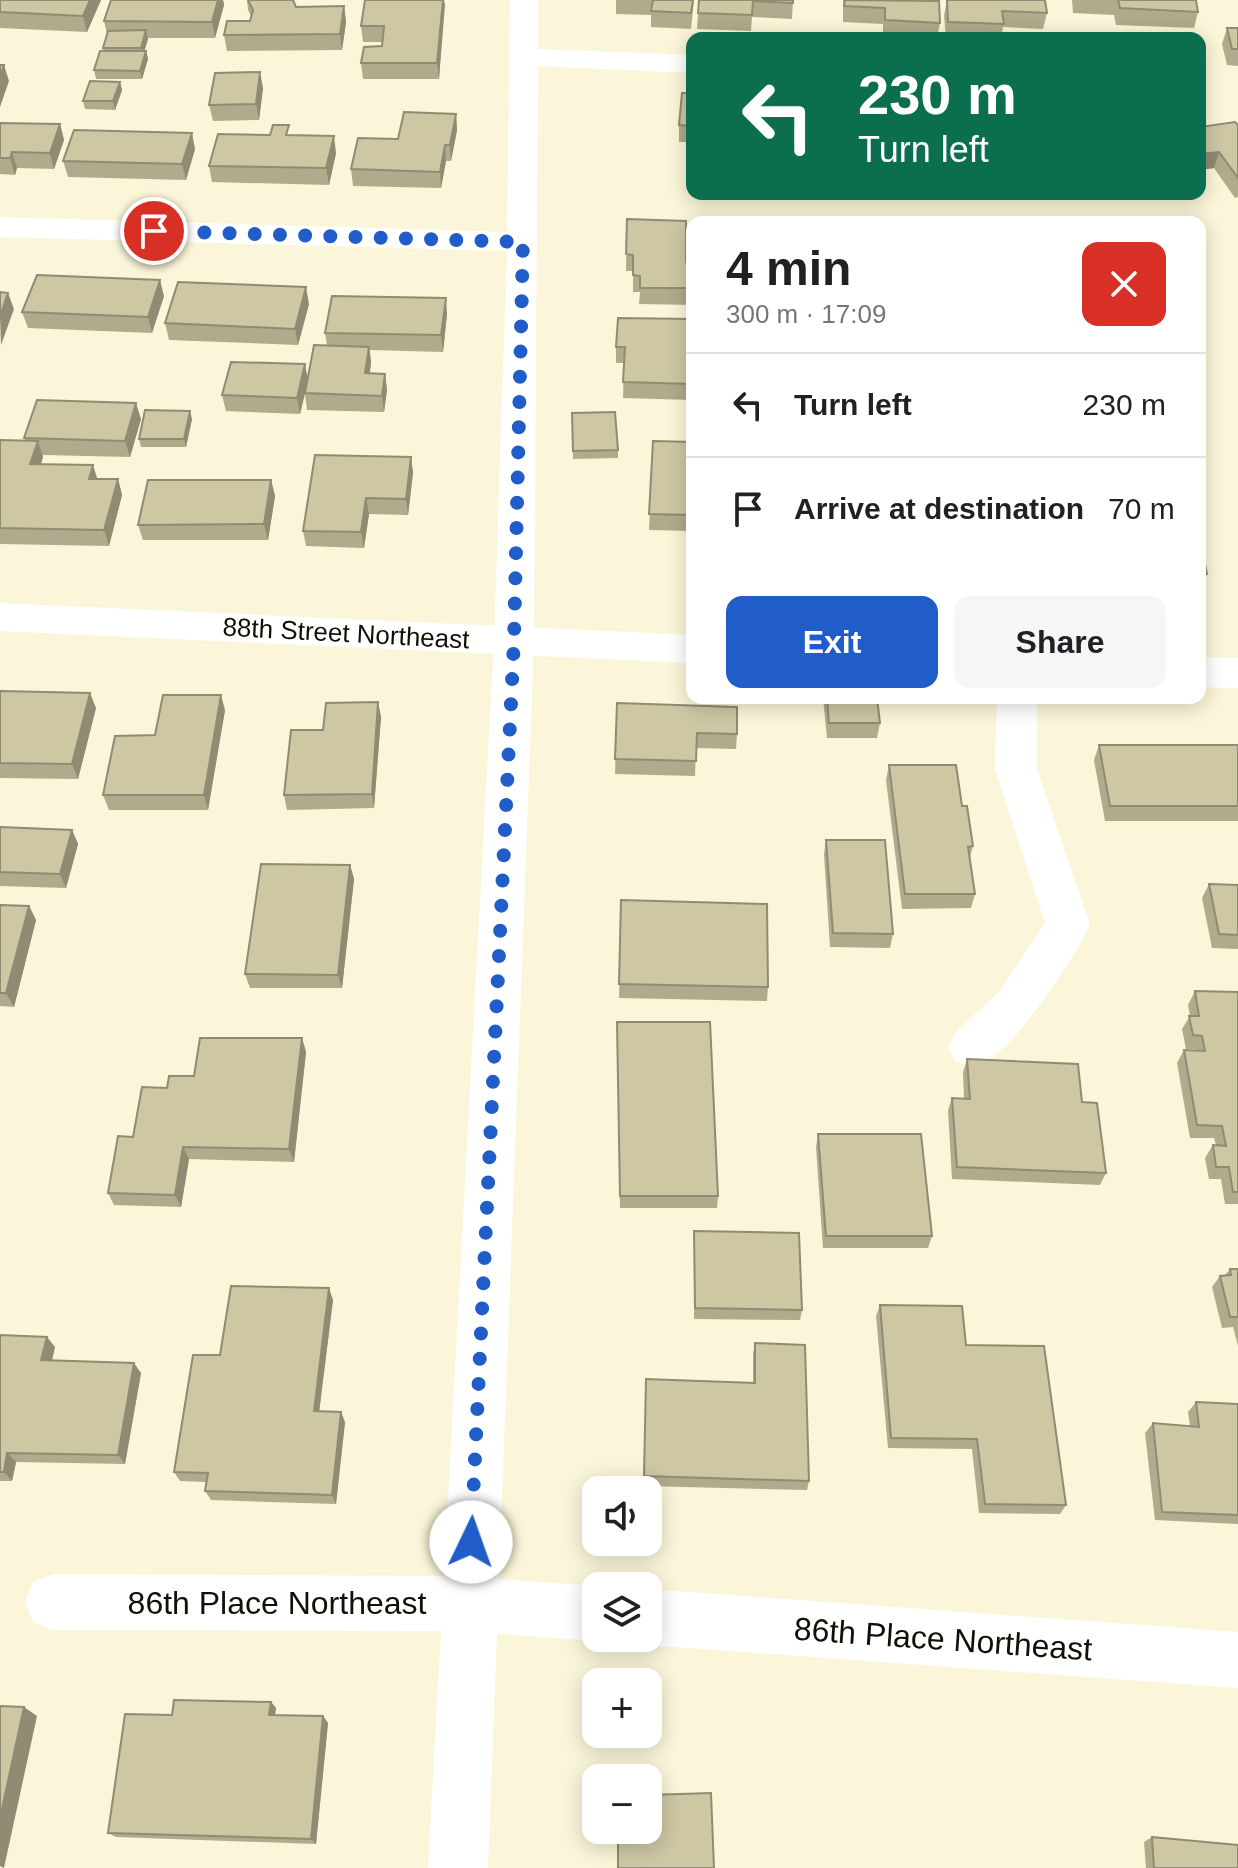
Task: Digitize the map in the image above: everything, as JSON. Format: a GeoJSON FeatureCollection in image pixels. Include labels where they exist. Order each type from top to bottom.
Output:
{"type":"FeatureCollection","features":[{"type":"Feature","properties":{"kind":"street"},"geometry":{"type":"LineString","coordinates":[[458,1868],[514,640],[523,242],[524,0]]}},
{"type":"Feature","properties":{"kind":"street"},"geometry":{"type":"LineString","coordinates":[[523,57],[686,64]]}},
{"type":"Feature","properties":{"kind":"street"},"geometry":{"type":"LineString","coordinates":[[0,227],[523,242]]}},
{"type":"Feature","properties":{"kind":"street","name":"88th Street Northeast"},"geometry":{"type":"LineString","coordinates":[[0,617],[686,649]]}},
{"type":"Feature","properties":{"kind":"street"},"geometry":{"type":"LineString","coordinates":[[1206,672],[1238,673]]}},
{"type":"Feature","properties":{"kind":"street"},"geometry":{"type":"LineString","coordinates":[[971,1047],[1015,1006],[1068,925],[1016,769],[1017,704]]}},
{"type":"Feature","properties":{"kind":"street","name":"86th Place Northeast"},"geometry":{"type":"LineString","coordinates":[[53,1602],[468,1604],[582,1612]]}},
{"type":"Feature","properties":{"kind":"street","name":"86th Place Northeast"},"geometry":{"type":"LineString","coordinates":[[662,1618],[1238,1660]]}},
{"type":"Feature","properties":{"kind":"building"},"geometry":{"type":"Polygon","coordinates":[[[0,0],[90,0],[83,16],[0,12],[0,0]]]}},
{"type":"Feature","properties":{"kind":"building"},"geometry":{"type":"Polygon","coordinates":[[[111,0],[218,0],[212,22],[104,21],[111,0]]]}},
{"type":"Feature","properties":{"kind":"building"},"geometry":{"type":"Polygon","coordinates":[[[248,0],[293,0],[296,7],[344,6],[340,34],[224,35],[227,21],[250,21],[253,10],[248,0]]]}},
{"type":"Feature","properties":{"kind":"building"},"geometry":{"type":"Polygon","coordinates":[[[365,0],[443,0],[437,63],[361,63],[364,47],[382,46],[384,26],[361,26],[365,0]]]}},
{"type":"Feature","properties":{"kind":"building"},"geometry":{"type":"Polygon","coordinates":[[[653,0],[693,0],[691,13],[651,11],[653,0]]]}},
{"type":"Feature","properties":{"kind":"building"},"geometry":{"type":"Polygon","coordinates":[[[699,0],[793,0],[793,3],[753,1],[752,15],[698,13],[699,0]]]}},
{"type":"Feature","properties":{"kind":"building"},"geometry":{"type":"Polygon","coordinates":[[[845,0],[939,1],[940,23],[885,20],[885,8],[844,6],[845,0]]]}},
{"type":"Feature","properties":{"kind":"building"},"geometry":{"type":"Polygon","coordinates":[[[947,0],[1045,0],[1047,13],[1002,11],[1004,24],[948,22],[947,0]]]}},
{"type":"Feature","properties":{"kind":"building"},"geometry":{"type":"Polygon","coordinates":[[[1118,0],[1196,0],[1198,12],[1120,8],[1118,0]]]}},
{"type":"Feature","properties":{"kind":"building"},"geometry":{"type":"Polygon","coordinates":[[[1227,28],[1238,28],[1238,49],[1232,49],[1227,28]]]}},
{"type":"Feature","properties":{"kind":"building"},"geometry":{"type":"Polygon","coordinates":[[[146,30],[141,48],[103,48],[108,31],[146,30]]]}},
{"type":"Feature","properties":{"kind":"building"},"geometry":{"type":"Polygon","coordinates":[[[100,51],[146,51],[140,71],[94,70],[100,51]]]}},
{"type":"Feature","properties":{"kind":"building"},"geometry":{"type":"Polygon","coordinates":[[[260,72],[256,104],[209,105],[215,73],[260,72]]]}},
{"type":"Feature","properties":{"kind":"building"},"geometry":{"type":"Polygon","coordinates":[[[90,81],[120,82],[113,101],[83,101],[90,81]]]}},
{"type":"Feature","properties":{"kind":"building"},"geometry":{"type":"Polygon","coordinates":[[[682,93],[686,93],[686,126],[679,125],[682,93]]]}},
{"type":"Feature","properties":{"kind":"building"},"geometry":{"type":"Polygon","coordinates":[[[404,112],[456,114],[450,145],[445,145],[440,172],[351,169],[358,138],[398,139],[404,112]]]}},
{"type":"Feature","properties":{"kind":"building"},"geometry":{"type":"Polygon","coordinates":[[[1235,122],[1238,125],[1238,178],[1219,152],[1206,153],[1206,126],[1235,122]]]}},
{"type":"Feature","properties":{"kind":"building"},"geometry":{"type":"Polygon","coordinates":[[[0,123],[60,124],[50,153],[12,152],[10,158],[0,158],[0,123]]]}},
{"type":"Feature","properties":{"kind":"building"},"geometry":{"type":"Polygon","coordinates":[[[273,125],[289,125],[286,135],[334,136],[326,168],[209,166],[218,134],[270,135],[273,125]]]}},
{"type":"Feature","properties":{"kind":"building"},"geometry":{"type":"Polygon","coordinates":[[[74,130],[192,133],[182,164],[63,161],[74,130]]]}},
{"type":"Feature","properties":{"kind":"building"},"geometry":{"type":"Polygon","coordinates":[[[627,219],[686,221],[686,288],[640,288],[640,276],[633,275],[633,255],[626,254],[627,219]]]}},
{"type":"Feature","properties":{"kind":"building"},"geometry":{"type":"Polygon","coordinates":[[[37,275],[160,280],[148,317],[22,312],[37,275]]]}},
{"type":"Feature","properties":{"kind":"building"},"geometry":{"type":"Polygon","coordinates":[[[178,282],[306,287],[295,329],[165,323],[178,282]]]}},
{"type":"Feature","properties":{"kind":"building"},"geometry":{"type":"Polygon","coordinates":[[[0,292],[8,293],[0,316],[0,292]]]}},
{"type":"Feature","properties":{"kind":"building"},"geometry":{"type":"Polygon","coordinates":[[[332,296],[446,298],[441,335],[325,333],[332,296]]]}},
{"type":"Feature","properties":{"kind":"building"},"geometry":{"type":"Polygon","coordinates":[[[618,318],[686,319],[686,384],[623,382],[625,347],[616,347],[618,318]]]}},
{"type":"Feature","properties":{"kind":"building"},"geometry":{"type":"Polygon","coordinates":[[[314,345],[369,347],[365,373],[385,374],[382,396],[305,393],[314,345]]]}},
{"type":"Feature","properties":{"kind":"building"},"geometry":{"type":"Polygon","coordinates":[[[231,362],[305,364],[297,398],[222,395],[231,362]]]}},
{"type":"Feature","properties":{"kind":"building"},"geometry":{"type":"Polygon","coordinates":[[[37,400],[136,403],[125,441],[24,438],[37,400]]]}},
{"type":"Feature","properties":{"kind":"building"},"geometry":{"type":"Polygon","coordinates":[[[145,410],[190,411],[184,439],[139,439],[145,410]]]}},
{"type":"Feature","properties":{"kind":"building"},"geometry":{"type":"Polygon","coordinates":[[[615,412],[618,450],[573,451],[572,413],[615,412]]]}},
{"type":"Feature","properties":{"kind":"building"},"geometry":{"type":"Polygon","coordinates":[[[0,440],[38,441],[30,464],[93,465],[89,479],[118,479],[104,530],[0,528],[0,440]]]}},
{"type":"Feature","properties":{"kind":"building"},"geometry":{"type":"Polygon","coordinates":[[[653,441],[686,442],[686,515],[649,514],[653,441]]]}},
{"type":"Feature","properties":{"kind":"building"},"geometry":{"type":"Polygon","coordinates":[[[315,455],[411,457],[406,499],[366,498],[361,532],[303,531],[315,455]]]}},
{"type":"Feature","properties":{"kind":"building"},"geometry":{"type":"Polygon","coordinates":[[[148,480],[271,480],[264,524],[138,525],[148,480]]]}},
{"type":"Feature","properties":{"kind":"building"},"geometry":{"type":"Polygon","coordinates":[[[0,691],[90,693],[72,764],[0,763],[0,691]]]}},
{"type":"Feature","properties":{"kind":"building"},"geometry":{"type":"Polygon","coordinates":[[[163,695],[221,695],[204,795],[103,795],[115,736],[155,735],[163,695]]]}},
{"type":"Feature","properties":{"kind":"building"},"geometry":{"type":"Polygon","coordinates":[[[378,702],[372,794],[284,795],[291,730],[323,730],[326,703],[378,702]]]}},
{"type":"Feature","properties":{"kind":"building"},"geometry":{"type":"Polygon","coordinates":[[[617,703],[737,707],[737,734],[697,733],[696,761],[615,759],[617,703]]]}},
{"type":"Feature","properties":{"kind":"building"},"geometry":{"type":"Polygon","coordinates":[[[827,704],[878,704],[880,723],[829,723],[827,704]]]}},
{"type":"Feature","properties":{"kind":"building"},"geometry":{"type":"Polygon","coordinates":[[[1099,745],[1238,745],[1238,806],[1110,806],[1099,745]]]}},
{"type":"Feature","properties":{"kind":"building"},"geometry":{"type":"Polygon","coordinates":[[[889,765],[956,765],[962,806],[967,806],[973,846],[968,847],[975,894],[905,894],[889,765]]]}},
{"type":"Feature","properties":{"kind":"building"},"geometry":{"type":"Polygon","coordinates":[[[0,827],[72,830],[60,874],[0,872],[0,827]]]}},
{"type":"Feature","properties":{"kind":"building"},"geometry":{"type":"Polygon","coordinates":[[[826,840],[885,840],[893,934],[833,933],[826,840]]]}},
{"type":"Feature","properties":{"kind":"building"},"geometry":{"type":"Polygon","coordinates":[[[261,864],[350,865],[338,975],[245,974],[261,864]]]}},
{"type":"Feature","properties":{"kind":"building"},"geometry":{"type":"Polygon","coordinates":[[[1209,884],[1238,885],[1238,935],[1219,934],[1209,884]]]}},
{"type":"Feature","properties":{"kind":"building"},"geometry":{"type":"Polygon","coordinates":[[[621,900],[767,904],[768,987],[619,984],[621,900]]]}},
{"type":"Feature","properties":{"kind":"building"},"geometry":{"type":"Polygon","coordinates":[[[0,905],[29,906],[6,993],[0,993],[0,905]]]}},
{"type":"Feature","properties":{"kind":"building"},"geometry":{"type":"Polygon","coordinates":[[[1195,991],[1238,992],[1238,1192],[1233,1192],[1229,1167],[1216,1167],[1213,1145],[1226,1146],[1222,1126],[1197,1125],[1184,1050],[1205,1051],[1202,1036],[1193,1035],[1189,1016],[1199,1016],[1195,991]]]}},
{"type":"Feature","properties":{"kind":"building"},"geometry":{"type":"Polygon","coordinates":[[[617,1022],[710,1022],[718,1196],[620,1196],[617,1022]]]}},
{"type":"Feature","properties":{"kind":"building"},"geometry":{"type":"Polygon","coordinates":[[[200,1038],[302,1038],[289,1149],[183,1147],[175,1195],[108,1193],[118,1136],[133,1137],[142,1087],[167,1088],[169,1076],[194,1076],[200,1038]]]}},
{"type":"Feature","properties":{"kind":"building"},"geometry":{"type":"Polygon","coordinates":[[[967,1059],[1078,1064],[1082,1102],[1097,1103],[1106,1173],[957,1167],[952,1098],[970,1099],[967,1059]]]}},
{"type":"Feature","properties":{"kind":"building"},"geometry":{"type":"Polygon","coordinates":[[[818,1134],[921,1134],[932,1236],[826,1236],[818,1134]]]}},
{"type":"Feature","properties":{"kind":"building"},"geometry":{"type":"Polygon","coordinates":[[[694,1231],[799,1233],[802,1310],[695,1308],[694,1231]]]}},
{"type":"Feature","properties":{"kind":"building"},"geometry":{"type":"Polygon","coordinates":[[[1230,1269],[1238,1269],[1238,1317],[1230,1317],[1220,1276],[1231,1275],[1230,1269]]]}},
{"type":"Feature","properties":{"kind":"building"},"geometry":{"type":"Polygon","coordinates":[[[231,1286],[329,1288],[314,1411],[341,1412],[332,1495],[205,1491],[208,1473],[174,1472],[193,1355],[220,1355],[231,1286]]]}},
{"type":"Feature","properties":{"kind":"building"},"geometry":{"type":"Polygon","coordinates":[[[880,1305],[962,1306],[966,1345],[1044,1346],[1066,1505],[985,1504],[977,1439],[891,1438],[880,1305]]]}},
{"type":"Feature","properties":{"kind":"building"},"geometry":{"type":"Polygon","coordinates":[[[0,1335],[47,1337],[41,1360],[134,1363],[118,1455],[7,1453],[4,1472],[0,1472],[0,1335]]]}},
{"type":"Feature","properties":{"kind":"building"},"geometry":{"type":"Polygon","coordinates":[[[755,1343],[805,1345],[809,1481],[644,1476],[646,1379],[755,1383],[755,1343]]]}},
{"type":"Feature","properties":{"kind":"building"},"geometry":{"type":"Polygon","coordinates":[[[1196,1402],[1238,1404],[1238,1515],[1162,1512],[1153,1423],[1199,1427],[1196,1402]]]}},
{"type":"Feature","properties":{"kind":"building"},"geometry":{"type":"Polygon","coordinates":[[[174,1700],[271,1702],[269,1715],[323,1716],[311,1839],[108,1833],[125,1714],[172,1715],[174,1700]]]}},
{"type":"Feature","properties":{"kind":"building"},"geometry":{"type":"Polygon","coordinates":[[[0,1706],[24,1707],[0,1818],[0,1706]]]}},
{"type":"Feature","properties":{"kind":"building"},"geometry":{"type":"Polygon","coordinates":[[[711,1793],[714,1868],[618,1868],[618,1844],[662,1844],[662,1795],[711,1793]]]}},
{"type":"Feature","properties":{"kind":"building"},"geometry":{"type":"Polygon","coordinates":[[[1152,1837],[1238,1845],[1238,1868],[1154,1868],[1152,1837]]]}},
{"type":"Feature","properties":{"kind":"route"},"geometry":{"type":"LineString","coordinates":[[154,231],[523,242],[514,640],[471,1542]]}}]}
